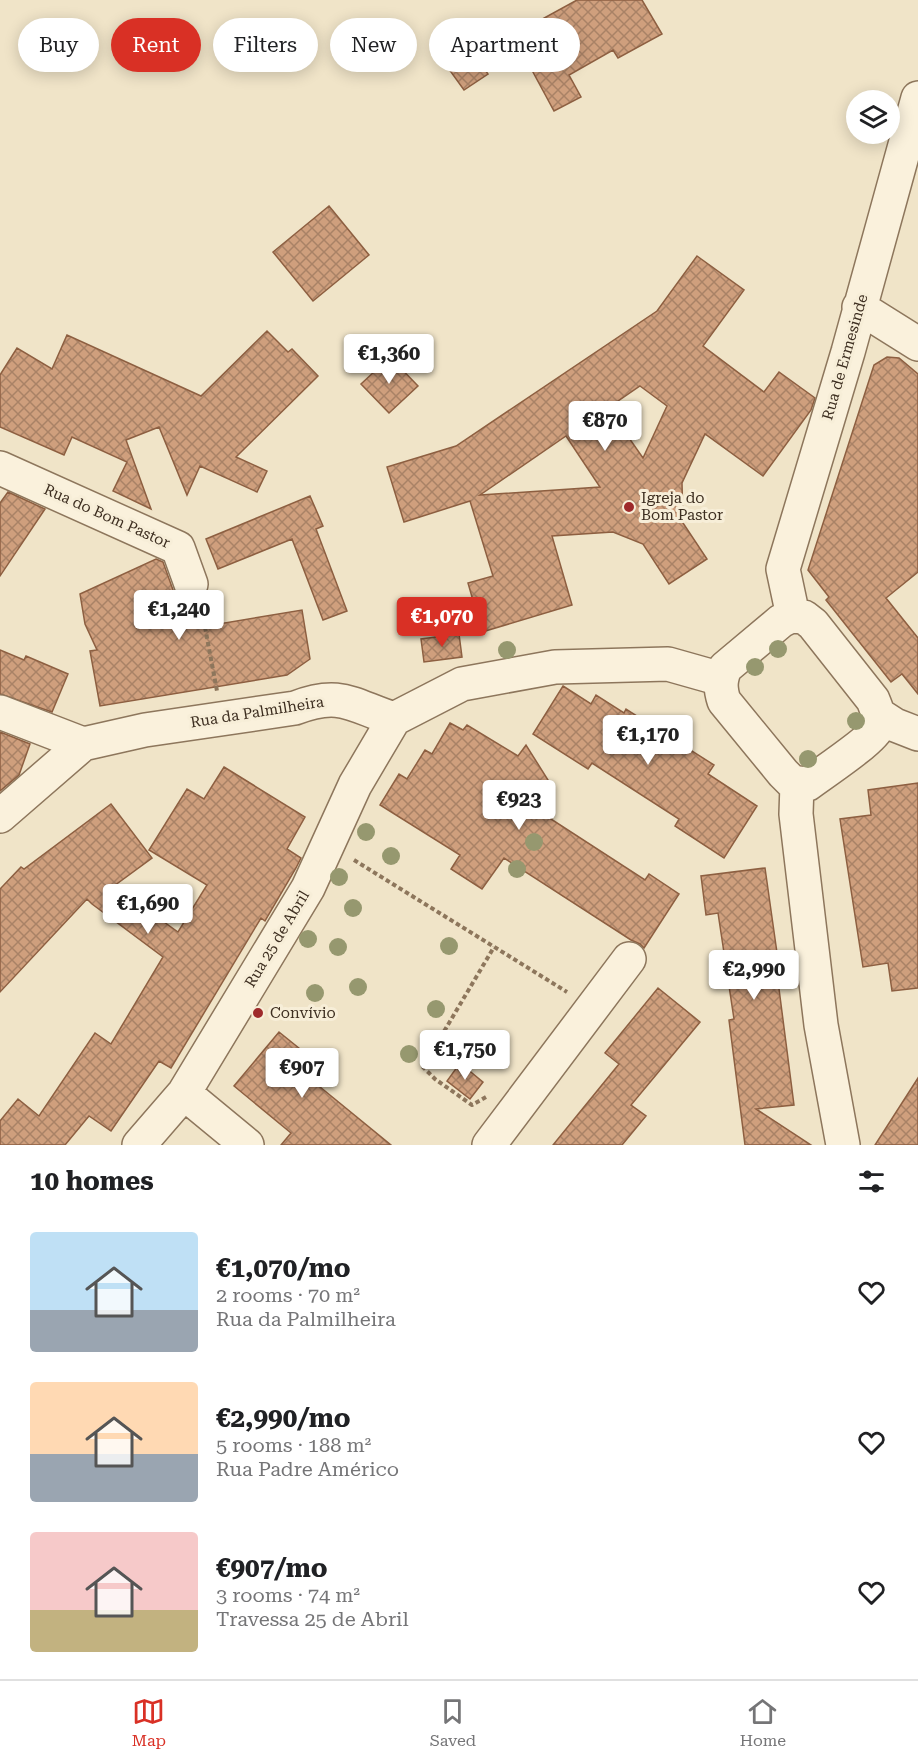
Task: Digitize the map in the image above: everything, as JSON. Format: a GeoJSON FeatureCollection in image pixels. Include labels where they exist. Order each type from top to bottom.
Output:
{"type":"FeatureCollection","features":[{"type":"Feature","properties":{"kind":"street","name":"Rua de Ermesinde"},"geometry":{"type":"LineString","coordinates":[[793,616],[783,569],[848,352],[918,98]]}},
{"type":"Feature","properties":{"kind":"street"},"geometry":{"type":"LineString","coordinates":[[859,307],[918,344]]}},
{"type":"Feature","properties":{"kind":"street","name":"Rua do Bom Pastor"},"geometry":{"type":"LineString","coordinates":[[0,468],[178,548],[191,584]]}},
{"type":"Feature","properties":{"kind":"street"},"geometry":{"type":"LineString","coordinates":[[793,616],[804,617],[813,624],[873,700],[878,714],[878,728],[869,738],[808,784],[792,782],[783,774],[724,701],[720,690],[720,679],[725,668],[781,621],[793,616]]}},
{"type":"Feature","properties":{"kind":"street"},"geometry":{"type":"LineString","coordinates":[[394,719],[462,684],[555,667],[668,664],[714,677],[722,675]]}},
{"type":"Feature","properties":{"kind":"street","name":"Rua da Palmilheira"},"geometry":{"type":"LineString","coordinates":[[83,744],[145,730],[295,708],[315,700],[350,701],[371,712],[394,719]]}},
{"type":"Feature","properties":{"kind":"street"},"geometry":{"type":"LineString","coordinates":[[0,711],[83,744],[0,816]]}},
{"type":"Feature","properties":{"kind":"street"},"geometry":{"type":"LineString","coordinates":[[878,714],[895,725],[918,734]]}},
{"type":"Feature","properties":{"kind":"street","name":"Rua 25 de Abril"},"geometry":{"type":"LineString","coordinates":[[139,1145],[184,1094],[308,888],[355,784],[394,719]]}},
{"type":"Feature","properties":{"kind":"street"},"geometry":{"type":"LineString","coordinates":[[797,784],[796,814],[821,1025],[843,1145]]}},
{"type":"Feature","properties":{"kind":"street"},"geometry":{"type":"LineString","coordinates":[[489,1145],[629,959]]}},
{"type":"Feature","properties":{"kind":"street"},"geometry":{"type":"LineString","coordinates":[[184,1094],[247,1145]]}},
{"type":"Feature","properties":{"kind":"path"},"geometry":{"type":"LineString","coordinates":[[205,627],[216,686]]}},
{"type":"Feature","properties":{"kind":"path"},"geometry":{"type":"LineString","coordinates":[[358,863],[592,1008]]}},
{"type":"Feature","properties":{"kind":"path"},"geometry":{"type":"LineString","coordinates":[[472,1106],[435,1079],[423,1067],[494,947]]}},
{"type":"Feature","properties":{"kind":"building"},"geometry":{"type":"Polygon","coordinates":[[[577,0],[642,0],[662,34],[618,58],[613,50],[580,69],[580,18],[544,18],[577,0]]]}},
{"type":"Feature","properties":{"kind":"building"},"geometry":{"type":"Polygon","coordinates":[[[451,72],[487,72],[488,74],[464,90],[451,72]]]}},
{"type":"Feature","properties":{"kind":"building"},"geometry":{"type":"Polygon","coordinates":[[[533,72],[574,72],[569,75],[581,97],[554,111],[533,72]]]}},
{"type":"Feature","properties":{"kind":"building"},"geometry":{"type":"Polygon","coordinates":[[[329,206],[369,255],[313,301],[273,252],[329,206]]]}},
{"type":"Feature","properties":{"kind":"building"},"geometry":{"type":"Polygon","coordinates":[[[697,256],[744,290],[703,346],[764,392],[779,372],[815,398],[811,410],[763,476],[705,434],[682,483],[683,523],[707,559],[669,584],[643,544],[613,532],[552,536],[572,605],[482,632],[468,583],[493,576],[470,501],[404,522],[387,467],[456,446],[657,311],[697,256]],[[640,386],[608,408],[643,458],[667,406],[640,386]],[[566,436],[480,495],[600,487],[566,436]]]}},
{"type":"Feature","properties":{"kind":"building"},"geometry":{"type":"Polygon","coordinates":[[[267,331],[288,352],[292,349],[318,376],[236,457],[267,471],[257,492],[200,466],[187,495],[159,427],[126,440],[151,509],[113,491],[127,462],[72,437],[64,455],[0,427],[0,375],[17,348],[52,369],[67,335],[201,396],[267,331]]]}},
{"type":"Feature","properties":{"kind":"building"},"geometry":{"type":"Polygon","coordinates":[[[390,357],[418,386],[389,413],[361,384],[390,357]]]}},
{"type":"Feature","properties":{"kind":"building"},"geometry":{"type":"Polygon","coordinates":[[[887,357],[899,358],[918,374],[918,572],[886,598],[918,638],[918,694],[902,674],[891,682],[826,600],[829,597],[808,570],[874,365],[887,357]]]}},
{"type":"Feature","properties":{"kind":"building"},"geometry":{"type":"Polygon","coordinates":[[[8,492],[45,509],[0,576],[0,503],[8,492]]]}},
{"type":"Feature","properties":{"kind":"building"},"geometry":{"type":"Polygon","coordinates":[[[310,496],[323,526],[316,529],[347,611],[323,620],[292,539],[218,569],[206,539],[310,496]]]}},
{"type":"Feature","properties":{"kind":"building"},"geometry":{"type":"Polygon","coordinates":[[[156,559],[163,562],[173,590],[179,598],[185,601],[195,628],[302,610],[310,659],[287,675],[100,706],[90,651],[97,650],[85,624],[80,594],[156,559]]]}},
{"type":"Feature","properties":{"kind":"building"},"geometry":{"type":"Polygon","coordinates":[[[459,634],[462,657],[424,662],[421,639],[459,634]]]}},
{"type":"Feature","properties":{"kind":"building"},"geometry":{"type":"Polygon","coordinates":[[[0,650],[24,660],[26,656],[68,674],[52,712],[0,694],[0,650]]]}},
{"type":"Feature","properties":{"kind":"building"},"geometry":{"type":"Polygon","coordinates":[[[563,686],[591,704],[596,695],[624,713],[626,709],[714,765],[708,774],[757,806],[724,858],[675,826],[679,819],[592,763],[588,769],[533,734],[563,686]]]}},
{"type":"Feature","properties":{"kind":"building"},"geometry":{"type":"Polygon","coordinates":[[[450,723],[463,730],[467,725],[518,756],[526,745],[553,788],[537,810],[645,880],[649,874],[679,894],[644,948],[504,858],[482,889],[451,869],[460,855],[380,805],[399,774],[407,779],[425,750],[432,754],[450,723]]]}},
{"type":"Feature","properties":{"kind":"building"},"geometry":{"type":"Polygon","coordinates":[[[0,732],[30,744],[19,775],[0,791],[0,732]]]}},
{"type":"Feature","properties":{"kind":"building"},"geometry":{"type":"Polygon","coordinates":[[[224,767],[305,817],[287,849],[301,858],[265,921],[261,918],[171,1068],[159,1061],[111,1131],[89,1116],[65,1145],[0,1145],[0,1121],[18,1099],[39,1116],[95,1033],[111,1044],[163,957],[87,899],[0,992],[0,889],[21,867],[24,869],[111,804],[152,858],[114,886],[178,932],[207,885],[149,850],[187,789],[204,799],[224,767]]]}},
{"type":"Feature","properties":{"kind":"building"},"geometry":{"type":"Polygon","coordinates":[[[918,783],[918,988],[892,991],[888,963],[863,967],[840,819],[871,815],[868,790],[918,783]]]}},
{"type":"Feature","properties":{"kind":"building"},"geometry":{"type":"Polygon","coordinates":[[[765,868],[781,981],[778,981],[794,1105],[756,1109],[811,1145],[745,1145],[729,1020],[734,1019],[718,913],[706,915],[701,876],[765,868]]]}},
{"type":"Feature","properties":{"kind":"building"},"geometry":{"type":"Polygon","coordinates":[[[658,988],[700,1022],[631,1105],[646,1116],[622,1145],[553,1145],[619,1064],[605,1053],[658,988]]]}},
{"type":"Feature","properties":{"kind":"building"},"geometry":{"type":"Polygon","coordinates":[[[279,1032],[325,1069],[314,1082],[391,1145],[281,1145],[291,1133],[234,1086],[279,1032]]]}},
{"type":"Feature","properties":{"kind":"building"},"geometry":{"type":"Polygon","coordinates":[[[460,1063],[483,1082],[470,1099],[447,1081],[460,1063]]]}},
{"type":"Feature","properties":{"kind":"building"},"geometry":{"type":"Polygon","coordinates":[[[918,1078],[918,1145],[875,1145],[918,1078]]]}},
{"type":"Feature","properties":{"kind":"place","name":"Igreja do Bom Pastor"},"geometry":{"type":"Point","coordinates":[629,507]}},
{"type":"Feature","properties":{"kind":"place","name":"Convívio"},"geometry":{"type":"Point","coordinates":[258,1013]}}]}
